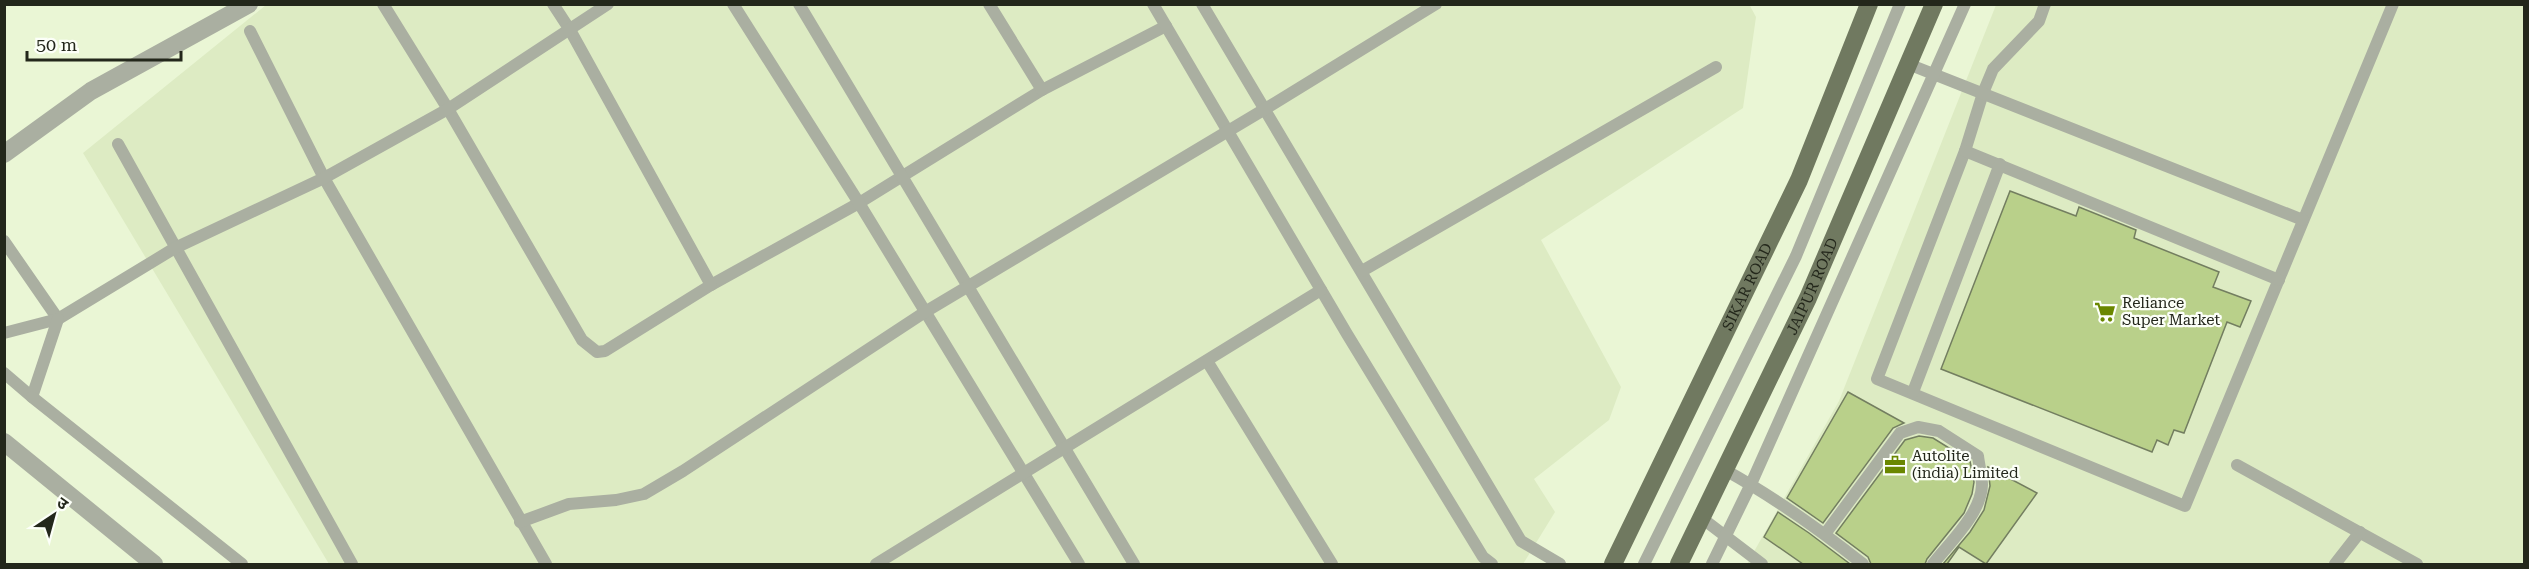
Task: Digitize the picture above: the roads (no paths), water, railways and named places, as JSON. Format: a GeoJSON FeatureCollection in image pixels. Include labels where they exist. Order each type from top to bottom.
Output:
{"type":"FeatureCollection","features":[{"type":"Feature","properties":{"kind":"main road","name":"SIKAR ROAD"},"geometry":{"type":"LineString","coordinates":[[1613,564],[1798,180],[1869,4]]}},
{"type":"Feature","properties":{"kind":"main road","name":"JAIPUR ROAD"},"geometry":{"type":"LineString","coordinates":[[1679,564],[1703,519],[1808,298],[1934,4]]}},
{"type":"Feature","properties":{"kind":"street"},"geometry":{"type":"LineString","coordinates":[[4,154],[91,91],[249,4]]}},
{"type":"Feature","properties":{"kind":"street"},"geometry":{"type":"LineString","coordinates":[[4,442],[154,564]]}},
{"type":"Feature","properties":{"kind":"lane"},"geometry":{"type":"LineString","coordinates":[[382,4],[448,109],[582,340],[597,352],[605,351],[711,285],[859,203],[1042,90],[1166,26]]}},
{"type":"Feature","properties":{"kind":"lane"},"geometry":{"type":"LineString","coordinates":[[553,4],[570,30],[711,285]]}},
{"type":"Feature","properties":{"kind":"lane"},"geometry":{"type":"LineString","coordinates":[[5,332],[58,319],[175,248],[324,178],[448,109],[608,4]]}},
{"type":"Feature","properties":{"kind":"lane"},"geometry":{"type":"LineString","coordinates":[[734,4],[859,203],[1079,564]]}},
{"type":"Feature","properties":{"kind":"lane"},"geometry":{"type":"LineString","coordinates":[[799,4],[1134,564]]}},
{"type":"Feature","properties":{"kind":"lane"},"geometry":{"type":"LineString","coordinates":[[989,4],[1042,90]]}},
{"type":"Feature","properties":{"kind":"lane"},"geometry":{"type":"LineString","coordinates":[[1153,4],[1321,290],[1483,557],[1492,564]]}},
{"type":"Feature","properties":{"kind":"lane"},"geometry":{"type":"LineString","coordinates":[[1202,4],[1521,541],[1560,564]]}},
{"type":"Feature","properties":{"kind":"lane"},"geometry":{"type":"LineString","coordinates":[[520,522],[569,504],[616,500],[644,494],[967,286],[1265,110],[1436,4]]}},
{"type":"Feature","properties":{"kind":"lane"},"geometry":{"type":"LineString","coordinates":[[1644,564],[1796,256],[1900,4]]}},
{"type":"Feature","properties":{"kind":"lane"},"geometry":{"type":"LineString","coordinates":[[1712,564],[1751,484],[1965,4]]}},
{"type":"Feature","properties":{"kind":"lane"},"geometry":{"type":"LineString","coordinates":[[2045,4],[2039,21],[1993,69],[1965,151],[1878,379],[2186,506],[2393,4]]}},
{"type":"Feature","properties":{"kind":"lane"},"geometry":{"type":"LineString","coordinates":[[250,31],[324,178],[546,564]]}},
{"type":"Feature","properties":{"kind":"lane"},"geometry":{"type":"LineString","coordinates":[[1908,64],[2303,220]]}},
{"type":"Feature","properties":{"kind":"lane"},"geometry":{"type":"LineString","coordinates":[[1362,271],[1716,67]]}},
{"type":"Feature","properties":{"kind":"lane"},"geometry":{"type":"LineString","coordinates":[[118,144],[352,564]]}},
{"type":"Feature","properties":{"kind":"lane"},"geometry":{"type":"LineString","coordinates":[[1965,151],[2279,280]]}},
{"type":"Feature","properties":{"kind":"lane"},"geometry":{"type":"LineString","coordinates":[[1913,392],[2000,164]]}},
{"type":"Feature","properties":{"kind":"lane"},"geometry":{"type":"LineString","coordinates":[[4,241],[58,319]]}},
{"type":"Feature","properties":{"kind":"lane"},"geometry":{"type":"LineString","coordinates":[[876,564],[1321,290]]}},
{"type":"Feature","properties":{"kind":"lane"},"geometry":{"type":"LineString","coordinates":[[32,397],[58,319]]}},
{"type":"Feature","properties":{"kind":"lane"},"geometry":{"type":"LineString","coordinates":[[1207,361],[1332,564]]}},
{"type":"Feature","properties":{"kind":"lane"},"geometry":{"type":"LineString","coordinates":[[4,373],[242,564]]}},
{"type":"Feature","properties":{"kind":"lane"},"geometry":{"type":"LineString","coordinates":[[1825,534],[1900,433],[1918,427],[1939,430],[1977,456],[1982,485],[1978,502],[1968,519],[1933,564]]}},
{"type":"Feature","properties":{"kind":"lane"},"geometry":{"type":"LineString","coordinates":[[2237,465],[2417,564]]}},
{"type":"Feature","properties":{"kind":"lane"},"geometry":{"type":"LineString","coordinates":[[1725,470],[1751,484],[1825,534],[1863,564]]}},
{"type":"Feature","properties":{"kind":"lane"},"geometry":{"type":"LineString","coordinates":[[1703,519],[1762,564]]}},
{"type":"Feature","properties":{"kind":"lane"},"geometry":{"type":"LineString","coordinates":[[2335,564],[2360,532]]}},
{"type":"Feature","properties":{"kind":"place","name":"Reliance Super Market"},"geometry":{"type":"Point","coordinates":[2105,312]}},
{"type":"Feature","properties":{"kind":"place","name":"Autolite (india) Limited"},"geometry":{"type":"Point","coordinates":[1895,465]}}]}
